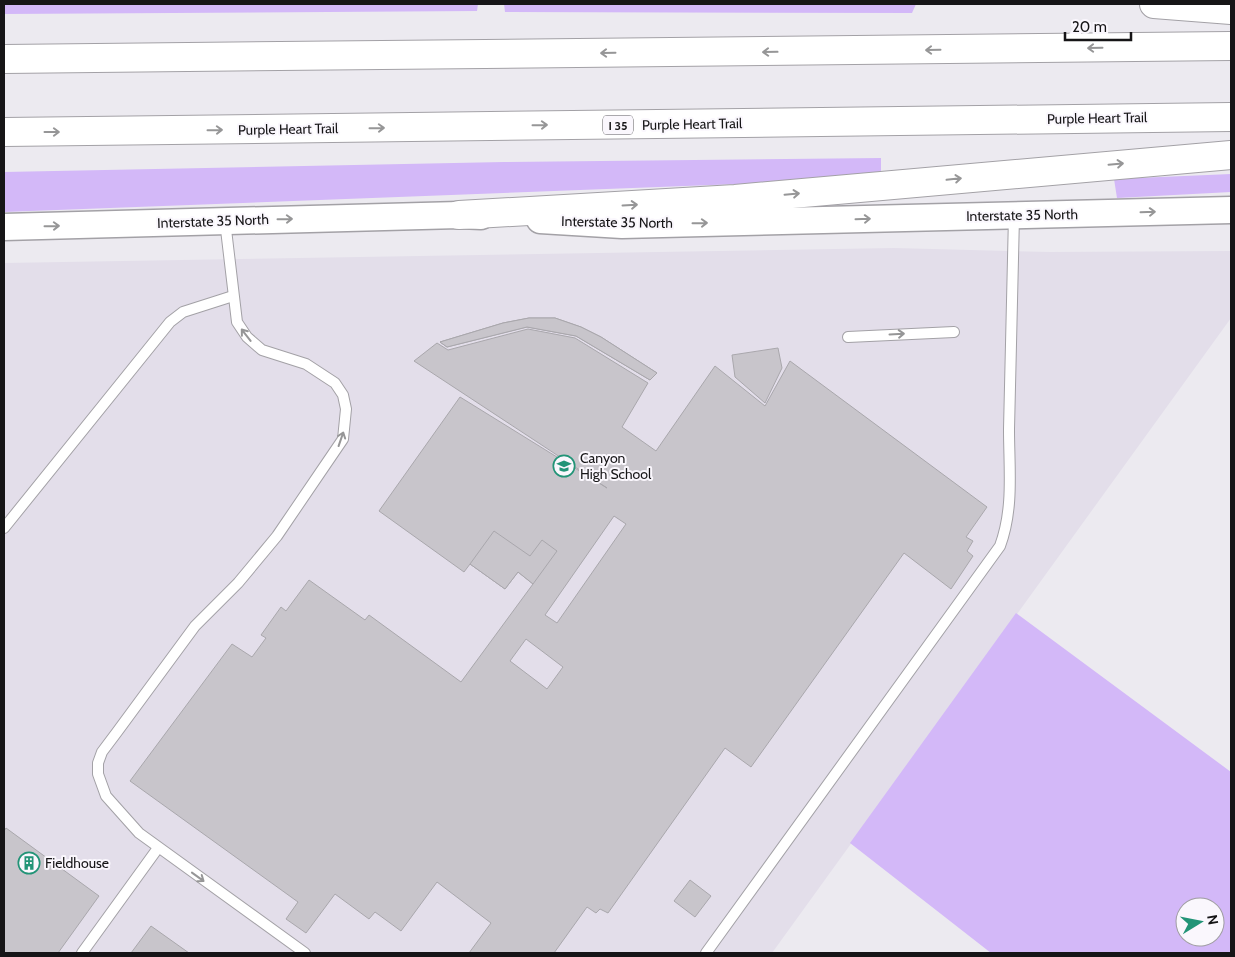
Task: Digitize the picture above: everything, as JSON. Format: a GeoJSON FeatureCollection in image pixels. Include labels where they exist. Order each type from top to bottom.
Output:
{"type":"FeatureCollection","features":[{"type":"Feature","properties":{"kind":"highway"},"geometry":{"type":"LineString","coordinates":[[1154,4],[1231,10]]}},
{"type":"Feature","properties":{"kind":"highway"},"geometry":{"type":"LineString","coordinates":[[4,59],[1231,46]]}},
{"type":"Feature","properties":{"kind":"highway","name":"Purple Heart Trail"},"geometry":{"type":"LineString","coordinates":[[4,132],[1231,116]]}},
{"type":"Feature","properties":{"kind":"highway"},"geometry":{"type":"LineString","coordinates":[[459,215],[735,199],[1231,155]]}},
{"type":"Feature","properties":{"kind":"main road","name":"Interstate 35 North"},"geometry":{"type":"LineString","coordinates":[[4,227],[459,215],[622,225],[1231,210]]}},
{"type":"Feature","properties":{"kind":"lane"},"geometry":{"type":"LineString","coordinates":[[706,953],[1000,546],[1005,532],[1010,500],[1009,431],[1014,216]]}},
{"type":"Feature","properties":{"kind":"lane"},"geometry":{"type":"LineString","coordinates":[[225,220],[237,322],[256,346],[268,353],[315,368],[335,383],[343,395],[346,409],[343,439],[276,536],[238,583],[195,626],[102,752],[98,763],[98,774],[106,796],[139,833],[305,953]]}},
{"type":"Feature","properties":{"kind":"lane"},"geometry":{"type":"LineString","coordinates":[[4,528],[170,322],[183,312],[233,296]]}},
{"type":"Feature","properties":{"kind":"lane"},"geometry":{"type":"LineString","coordinates":[[848,337],[954,332]]}},
{"type":"Feature","properties":{"kind":"lane"},"geometry":{"type":"LineString","coordinates":[[82,953],[158,848]]}},
{"type":"Feature","properties":{"kind":"shaded area"},"geometry":{"type":"Polygon","coordinates":[[[4,4],[478,4],[477,11],[4,14],[4,4]]]}},
{"type":"Feature","properties":{"kind":"shaded area"},"geometry":{"type":"Polygon","coordinates":[[[504,4],[916,4],[912,13],[505,12],[504,4]]]}},
{"type":"Feature","properties":{"kind":"shaded area"},"geometry":{"type":"Polygon","coordinates":[[[881,158],[881,173],[817,181],[4,212],[4,172],[504,162],[881,158]]]}},
{"type":"Feature","properties":{"kind":"shaded area"},"geometry":{"type":"Polygon","coordinates":[[[1231,174],[1231,192],[1117,198],[1114,179],[1231,174]]]}},
{"type":"Feature","properties":{"kind":"shaded area","name":"Canyon High School"},"geometry":{"type":"Polygon","coordinates":[[[894,248],[1050,252],[1231,251],[1231,318],[772,953],[4,953],[4,263],[894,248]]]}},
{"type":"Feature","properties":{"kind":"shaded area"},"geometry":{"type":"Polygon","coordinates":[[[1016,613],[1231,772],[1231,953],[991,953],[850,843],[1016,613]]]}},
{"type":"Feature","properties":{"kind":"building"},"geometry":{"type":"Polygon","coordinates":[[[529,318],[555,318],[581,327],[601,337],[657,373],[650,380],[576,336],[527,327],[447,347],[440,342],[503,323],[529,318]]]}},
{"type":"Feature","properties":{"kind":"building"},"geometry":{"type":"Polygon","coordinates":[[[529,318],[555,318],[581,327],[601,337],[657,373],[650,380],[576,336],[527,327],[447,347],[440,342],[503,323],[529,318]]]}},
{"type":"Feature","properties":{"kind":"building"},"geometry":{"type":"Polygon","coordinates":[[[528,329],[575,338],[648,383],[622,427],[656,451],[715,366],[765,406],[790,361],[987,507],[966,537],[973,541],[967,551],[973,556],[951,589],[904,553],[751,767],[725,748],[608,913],[600,909],[596,913],[587,907],[554,953],[469,953],[491,923],[437,882],[401,931],[375,912],[369,919],[335,894],[306,933],[286,919],[298,902],[130,781],[232,644],[252,657],[266,638],[261,635],[281,607],[286,611],[309,580],[365,620],[369,615],[461,682],[533,584],[518,572],[505,589],[470,564],[464,572],[379,511],[460,397],[607,488],[414,361],[437,343],[448,350],[528,329]],[[614,516],[545,615],[557,623],[626,524],[614,516]],[[526,639],[510,661],[547,689],[563,667],[526,639]]]}},
{"type":"Feature","properties":{"kind":"building"},"geometry":{"type":"Polygon","coordinates":[[[778,348],[782,368],[765,403],[735,377],[732,355],[778,348]]]}},
{"type":"Feature","properties":{"kind":"building"},"geometry":{"type":"Polygon","coordinates":[[[494,531],[530,556],[542,540],[557,551],[533,584],[518,572],[505,589],[470,564],[494,531]]]}},
{"type":"Feature","properties":{"kind":"building","name":"Fieldhouse"},"geometry":{"type":"Polygon","coordinates":[[[6,828],[99,896],[58,953],[4,953],[4,831],[6,828]]]}},
{"type":"Feature","properties":{"kind":"building"},"geometry":{"type":"Polygon","coordinates":[[[690,880],[711,896],[695,917],[674,901],[690,880]]]}},
{"type":"Feature","properties":{"kind":"building"},"geometry":{"type":"Polygon","coordinates":[[[151,926],[189,953],[131,953],[151,926]]]}},
{"type":"Feature","properties":{"kind":"place","name":"Canyon High School"},"geometry":{"type":"Point","coordinates":[564,466]}},
{"type":"Feature","properties":{"kind":"place","name":"Fieldhouse"},"geometry":{"type":"Point","coordinates":[29,863]}}]}
